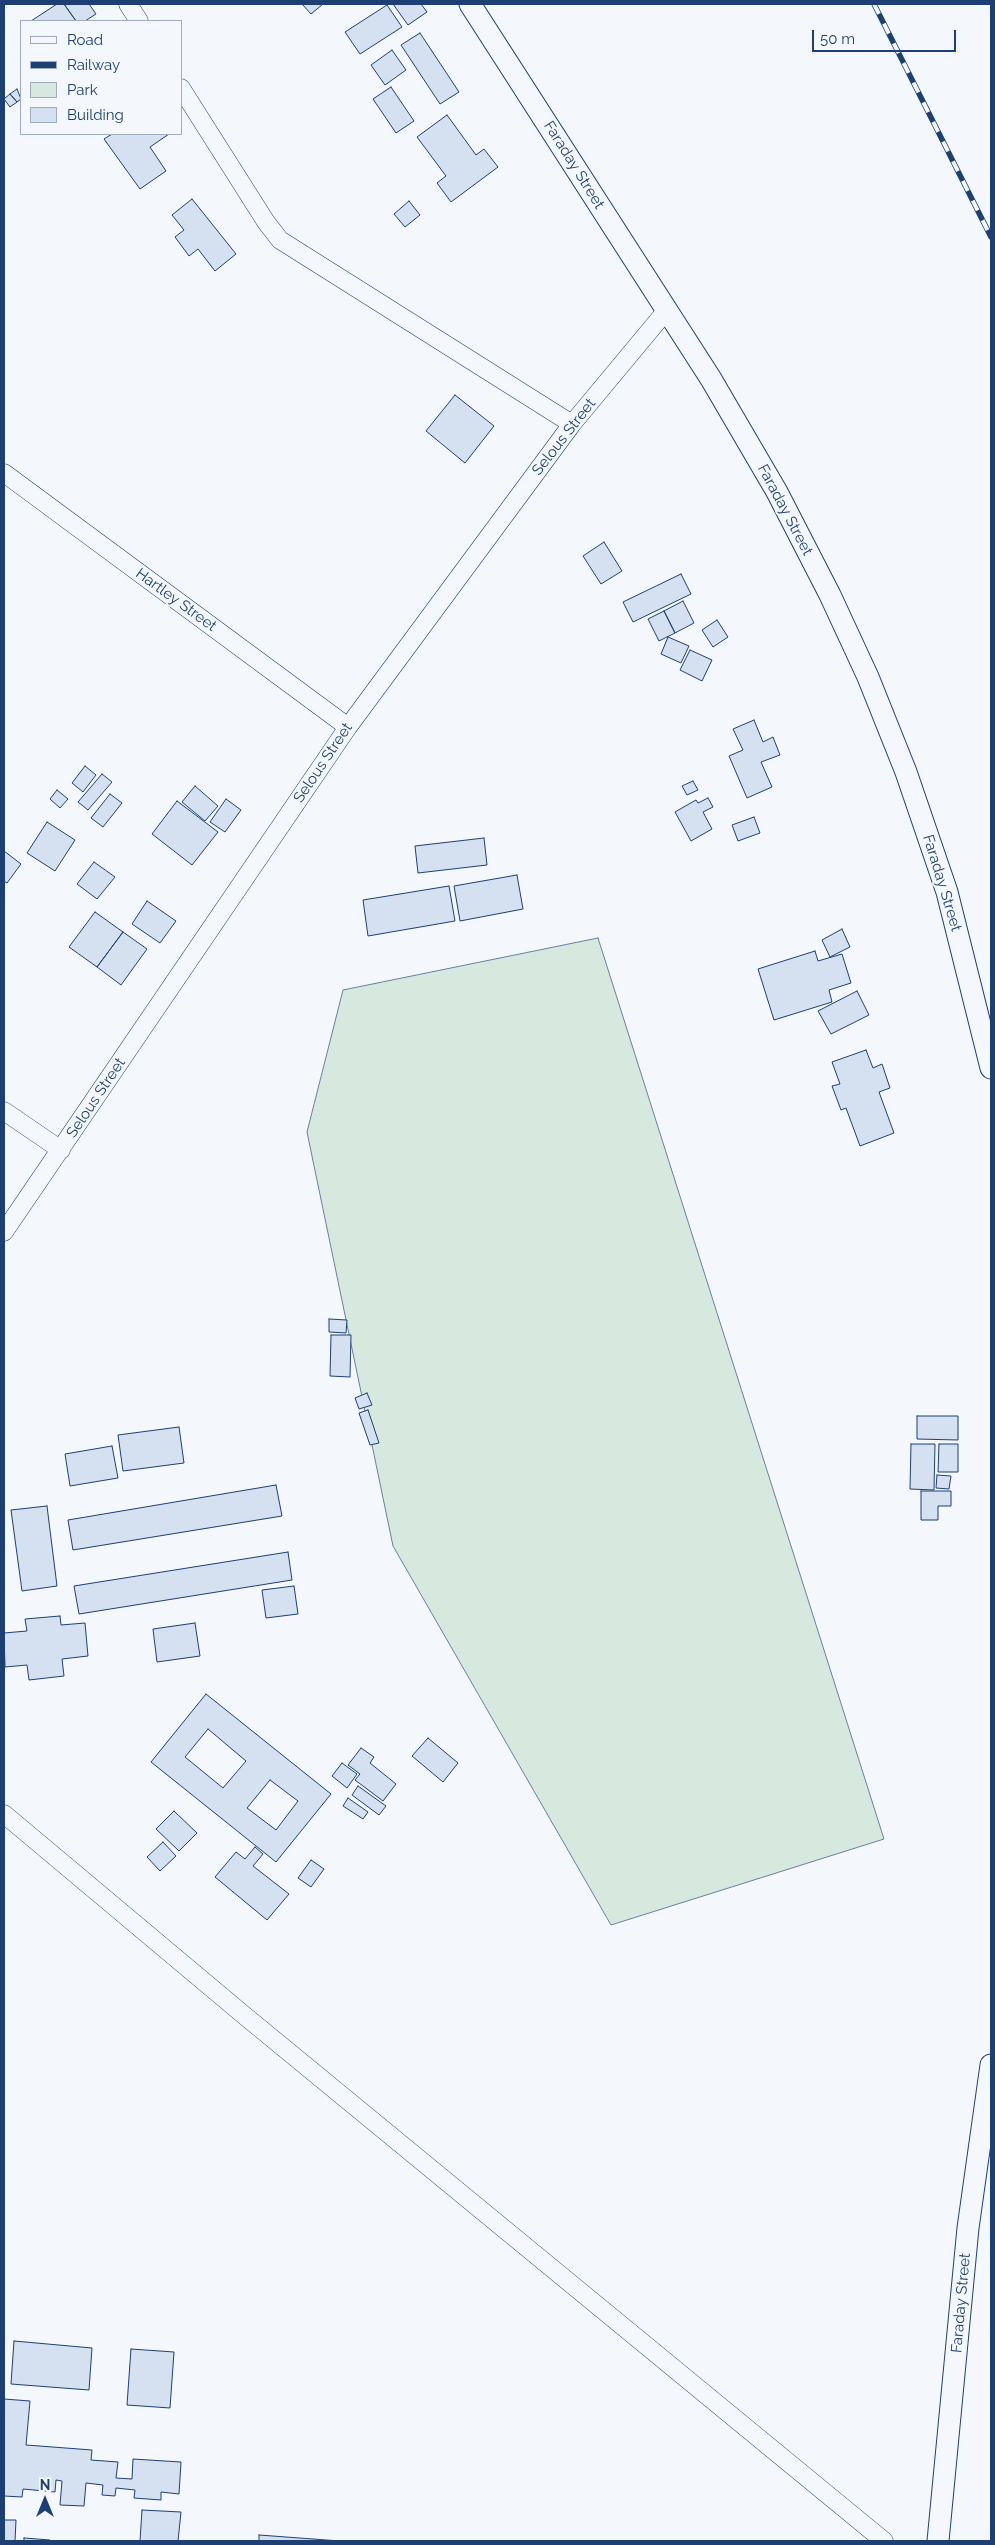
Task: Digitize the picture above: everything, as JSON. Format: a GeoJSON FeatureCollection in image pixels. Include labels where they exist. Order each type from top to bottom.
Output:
{"type":"FeatureCollection","features":[{"type":"Feature","properties":{"kind":"street"},"geometry":{"type":"LineString","coordinates":[[128,4],[138,20]]}},
{"type":"Feature","properties":{"kind":"street","name":"Faraday Street"},"geometry":{"type":"LineString","coordinates":[[470,4],[711,379],[777,492],[830,595],[868,677],[906,772],[947,892],[991,1068]]}},
{"type":"Feature","properties":{"kind":"street"},"geometry":{"type":"LineString","coordinates":[[182,90],[266,222],[280,240],[572,424]]}},
{"type":"Feature","properties":{"kind":"street","name":"Selous Street"},"geometry":{"type":"LineString","coordinates":[[4,1232],[348,727],[572,424],[666,311]]}},
{"type":"Feature","properties":{"kind":"street","name":"Hartley Street"},"geometry":{"type":"LineString","coordinates":[[4,473],[348,727]]}},
{"type":"Feature","properties":{"kind":"street"},"geometry":{"type":"LineString","coordinates":[[4,1111],[61,1150]]}},
{"type":"Feature","properties":{"kind":"street"},"geometry":{"type":"LineString","coordinates":[[4,1814],[253,2023],[884,2541]]}},
{"type":"Feature","properties":{"kind":"street","name":"Faraday Street"},"geometry":{"type":"LineString","coordinates":[[938,2541],[968,2228],[991,2065]]}},
{"type":"Feature","properties":{"kind":"green space"},"geometry":{"type":"Polygon","coordinates":[[[598,938],[884,1839],[611,1925],[393,1546],[307,1132],[343,990],[598,938]]]}},
{"type":"Feature","properties":{"kind":"building"},"geometry":{"type":"Polygon","coordinates":[[[57,4],[64,4],[75,20],[33,20],[57,4]]]}},
{"type":"Feature","properties":{"kind":"building"},"geometry":{"type":"Polygon","coordinates":[[[64,4],[89,4],[96,14],[87,20],[75,20],[64,4]]]}},
{"type":"Feature","properties":{"kind":"building"},"geometry":{"type":"Polygon","coordinates":[[[302,4],[323,4],[311,14],[302,4]]]}},
{"type":"Feature","properties":{"kind":"building"},"geometry":{"type":"Polygon","coordinates":[[[393,4],[421,4],[427,12],[408,25],[393,4]]]}},
{"type":"Feature","properties":{"kind":"building"},"geometry":{"type":"Polygon","coordinates":[[[387,5],[402,27],[360,54],[345,32],[387,5]]]}},
{"type":"Feature","properties":{"kind":"building"},"geometry":{"type":"Polygon","coordinates":[[[420,33],[459,92],[440,104],[401,45],[420,33]]]}},
{"type":"Feature","properties":{"kind":"building"},"geometry":{"type":"Polygon","coordinates":[[[392,50],[406,70],[385,85],[371,65],[392,50]]]}},
{"type":"Feature","properties":{"kind":"building"},"geometry":{"type":"Polygon","coordinates":[[[391,87],[414,121],[396,133],[373,99],[391,87]]]}},
{"type":"Feature","properties":{"kind":"building"},"geometry":{"type":"Polygon","coordinates":[[[17,89],[20,100],[17,102],[10,94],[17,89]]]}},
{"type":"Feature","properties":{"kind":"building"},"geometry":{"type":"Polygon","coordinates":[[[10,94],[17,102],[10,107],[4,99],[10,94]]]}},
{"type":"Feature","properties":{"kind":"building"},"geometry":{"type":"Polygon","coordinates":[[[447,115],[476,155],[484,149],[498,167],[451,202],[437,183],[446,176],[417,137],[447,115]]]}},
{"type":"Feature","properties":{"kind":"building"},"geometry":{"type":"Polygon","coordinates":[[[110,135],[168,135],[150,147],[166,171],[140,189],[104,139],[110,135]]]}},
{"type":"Feature","properties":{"kind":"building"},"geometry":{"type":"Polygon","coordinates":[[[192,199],[236,254],[215,271],[198,249],[189,256],[175,237],[184,230],[172,215],[192,199]]]}},
{"type":"Feature","properties":{"kind":"building"},"geometry":{"type":"Polygon","coordinates":[[[409,201],[420,215],[405,227],[394,214],[409,201]]]}},
{"type":"Feature","properties":{"kind":"building"},"geometry":{"type":"Polygon","coordinates":[[[455,395],[494,426],[465,463],[426,431],[455,395]]]}},
{"type":"Feature","properties":{"kind":"building"},"geometry":{"type":"Polygon","coordinates":[[[604,542],[622,571],[601,584],[583,556],[604,542]]]}},
{"type":"Feature","properties":{"kind":"building"},"geometry":{"type":"Polygon","coordinates":[[[681,574],[691,594],[633,622],[623,602],[681,574]]]}},
{"type":"Feature","properties":{"kind":"building"},"geometry":{"type":"Polygon","coordinates":[[[683,601],[694,623],[675,633],[664,611],[683,601]]]}},
{"type":"Feature","properties":{"kind":"building"},"geometry":{"type":"Polygon","coordinates":[[[664,611],[675,633],[659,641],[648,619],[664,611]]]}},
{"type":"Feature","properties":{"kind":"building"},"geometry":{"type":"Polygon","coordinates":[[[717,620],[728,637],[713,647],[702,630],[717,620]]]}},
{"type":"Feature","properties":{"kind":"building"},"geometry":{"type":"Polygon","coordinates":[[[668,637],[689,646],[681,663],[661,654],[668,637]]]}},
{"type":"Feature","properties":{"kind":"building"},"geometry":{"type":"Polygon","coordinates":[[[690,650],[712,660],[702,681],[680,670],[690,650]]]}},
{"type":"Feature","properties":{"kind":"building"},"geometry":{"type":"Polygon","coordinates":[[[754,720],[763,742],[773,737],[780,755],[761,762],[772,787],[747,798],[729,756],[743,750],[733,729],[754,720]]]}},
{"type":"Feature","properties":{"kind":"building"},"geometry":{"type":"Polygon","coordinates":[[[85,766],[96,775],[83,792],[72,783],[85,766]]]}},
{"type":"Feature","properties":{"kind":"building"},"geometry":{"type":"Polygon","coordinates":[[[102,774],[112,782],[88,810],[78,802],[102,774]]]}},
{"type":"Feature","properties":{"kind":"building"},"geometry":{"type":"Polygon","coordinates":[[[693,781],[698,790],[687,795],[682,786],[693,781]]]}},
{"type":"Feature","properties":{"kind":"building"},"geometry":{"type":"Polygon","coordinates":[[[195,786],[218,806],[205,821],[182,802],[195,786]]]}},
{"type":"Feature","properties":{"kind":"building"},"geometry":{"type":"Polygon","coordinates":[[[57,790],[68,799],[60,808],[50,799],[57,790]]]}},
{"type":"Feature","properties":{"kind":"building"},"geometry":{"type":"Polygon","coordinates":[[[110,794],[122,803],[103,827],[91,818],[110,794]]]}},
{"type":"Feature","properties":{"kind":"building"},"geometry":{"type":"Polygon","coordinates":[[[708,798],[713,807],[703,812],[712,829],[691,841],[675,812],[696,800],[698,803],[708,798]]]}},
{"type":"Feature","properties":{"kind":"building"},"geometry":{"type":"Polygon","coordinates":[[[226,799],[241,810],[225,832],[210,822],[226,799]]]}},
{"type":"Feature","properties":{"kind":"building"},"geometry":{"type":"Polygon","coordinates":[[[177,801],[218,832],[192,865],[152,834],[177,801]]]}},
{"type":"Feature","properties":{"kind":"building"},"geometry":{"type":"Polygon","coordinates":[[[754,817],[760,833],[738,841],[732,825],[754,817]]]}},
{"type":"Feature","properties":{"kind":"building"},"geometry":{"type":"Polygon","coordinates":[[[47,822],[75,840],[55,871],[27,853],[47,822]]]}},
{"type":"Feature","properties":{"kind":"building"},"geometry":{"type":"Polygon","coordinates":[[[484,838],[487,865],[418,873],[415,846],[484,838]]]}},
{"type":"Feature","properties":{"kind":"building"},"geometry":{"type":"Polygon","coordinates":[[[4,851],[21,864],[7,883],[4,881],[4,851]]]}},
{"type":"Feature","properties":{"kind":"building"},"geometry":{"type":"Polygon","coordinates":[[[94,862],[115,877],[97,899],[77,884],[94,862]]]}},
{"type":"Feature","properties":{"kind":"building"},"geometry":{"type":"Polygon","coordinates":[[[517,875],[523,909],[460,921],[454,886],[517,875]]]}},
{"type":"Feature","properties":{"kind":"building"},"geometry":{"type":"Polygon","coordinates":[[[449,886],[455,921],[368,936],[363,900],[449,886]]]}},
{"type":"Feature","properties":{"kind":"building"},"geometry":{"type":"Polygon","coordinates":[[[147,901],[176,921],[160,943],[132,924],[147,901]]]}},
{"type":"Feature","properties":{"kind":"building"},"geometry":{"type":"Polygon","coordinates":[[[95,912],[123,932],[97,967],[69,947],[95,912]]]}},
{"type":"Feature","properties":{"kind":"building"},"geometry":{"type":"Polygon","coordinates":[[[842,929],[850,947],[830,957],[822,940],[842,929]]]}},
{"type":"Feature","properties":{"kind":"building"},"geometry":{"type":"Polygon","coordinates":[[[123,932],[147,949],[121,985],[97,967],[123,932]]]}},
{"type":"Feature","properties":{"kind":"building"},"geometry":{"type":"Polygon","coordinates":[[[815,951],[818,961],[842,954],[851,983],[829,990],[832,1002],[774,1020],[758,969],[815,951]]]}},
{"type":"Feature","properties":{"kind":"building"},"geometry":{"type":"Polygon","coordinates":[[[857,991],[869,1015],[831,1034],[818,1011],[857,991]]]}},
{"type":"Feature","properties":{"kind":"building"},"geometry":{"type":"Polygon","coordinates":[[[866,1050],[873,1068],[882,1064],[890,1088],[879,1092],[894,1133],[860,1146],[846,1108],[841,1110],[832,1086],[840,1084],[832,1062],[866,1050]]]}},
{"type":"Feature","properties":{"kind":"building"},"geometry":{"type":"Polygon","coordinates":[[[329,1319],[347,1320],[346,1333],[329,1332],[329,1319]]]}},
{"type":"Feature","properties":{"kind":"building"},"geometry":{"type":"Polygon","coordinates":[[[331,1335],[351,1335],[350,1377],[330,1376],[331,1335]]]}},
{"type":"Feature","properties":{"kind":"building"},"geometry":{"type":"Polygon","coordinates":[[[367,1393],[372,1405],[359,1409],[355,1398],[367,1393]]]}},
{"type":"Feature","properties":{"kind":"building"},"geometry":{"type":"Polygon","coordinates":[[[368,1410],[379,1443],[370,1445],[359,1413],[368,1410]]]}},
{"type":"Feature","properties":{"kind":"building"},"geometry":{"type":"Polygon","coordinates":[[[917,1416],[958,1416],[958,1440],[917,1439],[917,1416]]]}},
{"type":"Feature","properties":{"kind":"building"},"geometry":{"type":"Polygon","coordinates":[[[179,1427],[184,1463],[123,1471],[118,1435],[179,1427]]]}},
{"type":"Feature","properties":{"kind":"building"},"geometry":{"type":"Polygon","coordinates":[[[911,1444],[935,1444],[934,1490],[910,1489],[911,1444]]]}},
{"type":"Feature","properties":{"kind":"building"},"geometry":{"type":"Polygon","coordinates":[[[939,1444],[958,1444],[958,1472],[938,1472],[939,1444]]]}},
{"type":"Feature","properties":{"kind":"building"},"geometry":{"type":"Polygon","coordinates":[[[112,1446],[118,1478],[70,1486],[65,1454],[112,1446]]]}},
{"type":"Feature","properties":{"kind":"building"},"geometry":{"type":"Polygon","coordinates":[[[937,1475],[951,1476],[949,1489],[936,1488],[937,1475]]]}},
{"type":"Feature","properties":{"kind":"building"},"geometry":{"type":"Polygon","coordinates":[[[276,1485],[282,1516],[73,1550],[68,1520],[276,1485]]]}},
{"type":"Feature","properties":{"kind":"building"},"geometry":{"type":"Polygon","coordinates":[[[921,1491],[951,1491],[951,1506],[938,1506],[938,1520],[921,1520],[921,1491]]]}},
{"type":"Feature","properties":{"kind":"building"},"geometry":{"type":"Polygon","coordinates":[[[47,1506],[57,1586],[22,1591],[11,1510],[47,1506]]]}},
{"type":"Feature","properties":{"kind":"building"},"geometry":{"type":"Polygon","coordinates":[[[288,1552],[292,1580],[79,1614],[74,1586],[288,1552]]]}},
{"type":"Feature","properties":{"kind":"building"},"geometry":{"type":"Polygon","coordinates":[[[294,1586],[298,1614],[266,1618],[262,1590],[294,1586]]]}},
{"type":"Feature","properties":{"kind":"building"},"geometry":{"type":"Polygon","coordinates":[[[60,1616],[61,1625],[85,1623],[88,1656],[62,1659],[64,1676],[29,1680],[27,1665],[5,1667],[4,1633],[27,1631],[25,1619],[60,1616]]]}},
{"type":"Feature","properties":{"kind":"building"},"geometry":{"type":"Polygon","coordinates":[[[195,1623],[200,1656],[157,1662],[153,1629],[195,1623]]]}},
{"type":"Feature","properties":{"kind":"building"},"geometry":{"type":"Polygon","coordinates":[[[206,1694],[331,1794],[276,1862],[151,1762],[206,1694]],[[208,1729],[185,1757],[223,1788],[246,1761],[208,1729]],[[270,1780],[247,1808],[276,1830],[298,1801],[270,1780]]]}},
{"type":"Feature","properties":{"kind":"building"},"geometry":{"type":"Polygon","coordinates":[[[428,1738],[458,1763],[443,1782],[412,1756],[428,1738]]]}},
{"type":"Feature","properties":{"kind":"building"},"geometry":{"type":"Polygon","coordinates":[[[361,1748],[374,1757],[370,1763],[396,1784],[383,1801],[355,1780],[360,1774],[348,1765],[361,1748]]]}},
{"type":"Feature","properties":{"kind":"building"},"geometry":{"type":"Polygon","coordinates":[[[342,1763],[357,1774],[347,1788],[332,1776],[342,1763]]]}},
{"type":"Feature","properties":{"kind":"building"},"geometry":{"type":"Polygon","coordinates":[[[358,1786],[386,1806],[379,1815],[352,1795],[358,1786]]]}},
{"type":"Feature","properties":{"kind":"building"},"geometry":{"type":"Polygon","coordinates":[[[348,1798],[368,1812],[363,1819],[343,1806],[348,1798]]]}},
{"type":"Feature","properties":{"kind":"building"},"geometry":{"type":"Polygon","coordinates":[[[174,1811],[197,1833],[179,1851],[156,1829],[174,1811]]]}},
{"type":"Feature","properties":{"kind":"building"},"geometry":{"type":"Polygon","coordinates":[[[163,1842],[176,1856],[160,1871],[147,1857],[163,1842]]]}},
{"type":"Feature","properties":{"kind":"building"},"geometry":{"type":"Polygon","coordinates":[[[255,1847],[263,1854],[253,1866],[289,1894],[267,1920],[215,1877],[236,1852],[245,1859],[255,1847]]]}},
{"type":"Feature","properties":{"kind":"building"},"geometry":{"type":"Polygon","coordinates":[[[311,1860],[324,1869],[311,1887],[298,1878],[311,1860]]]}},
{"type":"Feature","properties":{"kind":"building"},"geometry":{"type":"Polygon","coordinates":[[[14,2341],[92,2348],[89,2390],[11,2384],[14,2341]]]}},
{"type":"Feature","properties":{"kind":"building"},"geometry":{"type":"Polygon","coordinates":[[[131,2349],[174,2352],[170,2408],[127,2405],[131,2349]]]}},
{"type":"Feature","properties":{"kind":"building"},"geometry":{"type":"Polygon","coordinates":[[[4,2399],[30,2401],[26,2445],[92,2450],[91,2460],[118,2462],[116,2478],[132,2479],[133,2459],[181,2462],[179,2494],[161,2492],[161,2500],[134,2498],[135,2490],[116,2488],[115,2496],[102,2495],[103,2485],[86,2483],[84,2506],[60,2505],[62,2481],[56,2480],[55,2492],[23,2489],[22,2497],[4,2496],[4,2399]]]}},
{"type":"Feature","properties":{"kind":"building"},"geometry":{"type":"Polygon","coordinates":[[[142,2510],[181,2512],[178,2541],[140,2541],[142,2510]]]}},
{"type":"Feature","properties":{"kind":"building"},"geometry":{"type":"Polygon","coordinates":[[[4,2520],[16,2520],[15,2541],[4,2541],[4,2520]]]}},
{"type":"Feature","properties":{"kind":"building"},"geometry":{"type":"Polygon","coordinates":[[[259,2535],[340,2541],[259,2541],[259,2535]]]}},
{"type":"Feature","properties":{"kind":"building"},"geometry":{"type":"Polygon","coordinates":[[[24,2538],[50,2540],[50,2541],[24,2541],[24,2538]]]}},
{"type":"Feature","properties":{"kind":"railway"},"geometry":{"type":"LineString","coordinates":[[874,4],[991,237]]}}]}
